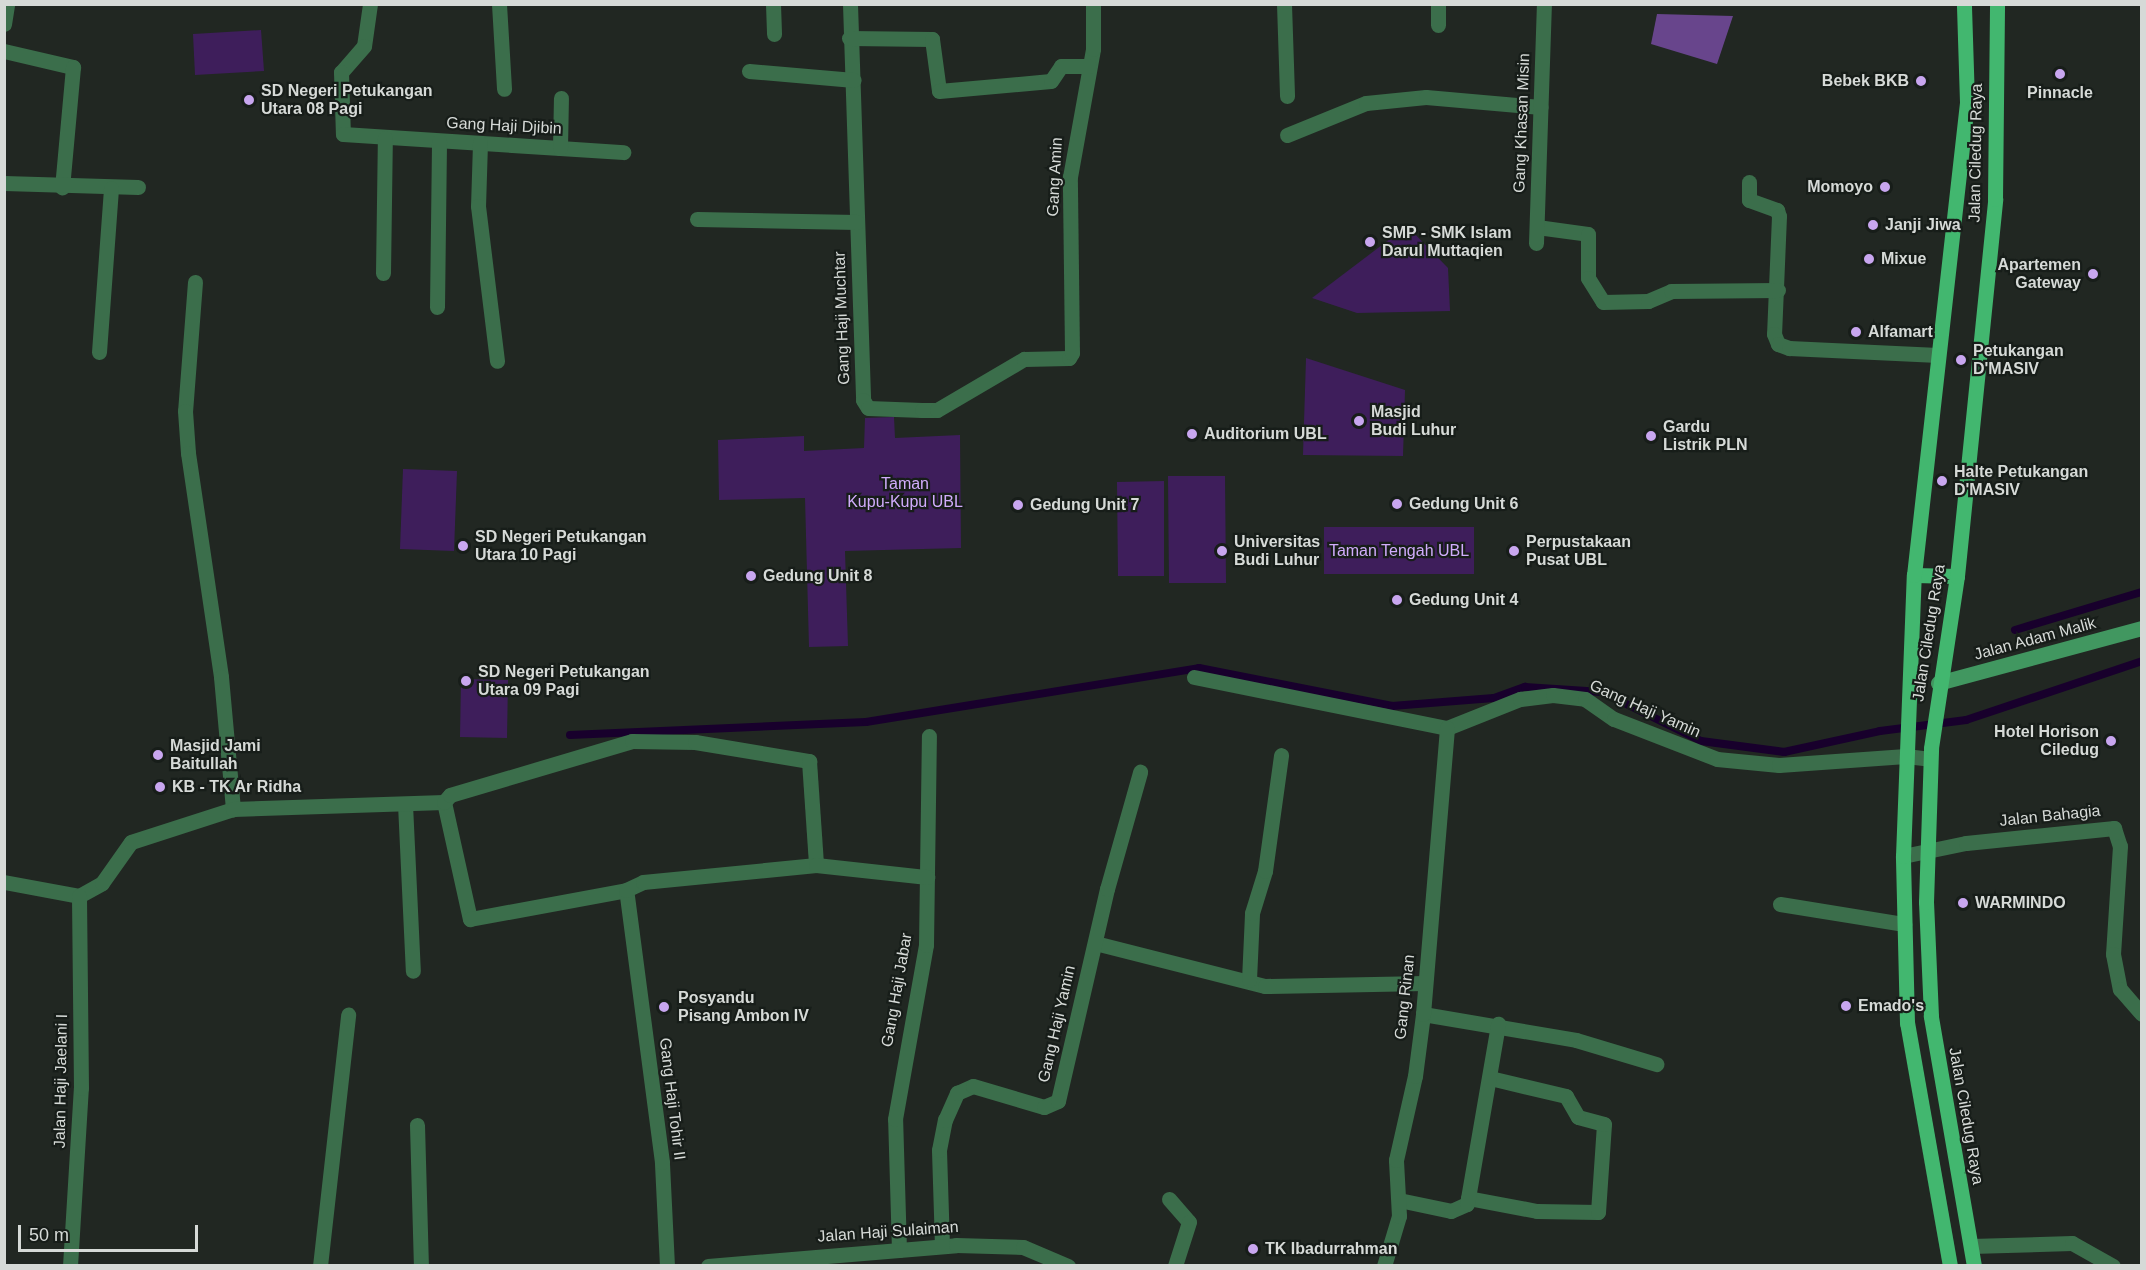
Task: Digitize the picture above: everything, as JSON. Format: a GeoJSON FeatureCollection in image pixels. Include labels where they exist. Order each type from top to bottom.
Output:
{"type":"FeatureCollection","features":[{"type":"Feature","properties":{"kind":"main road","name":"Jalan Ciledug Raya"},"geometry":{"type":"LineString","coordinates":[[1950,1266],[1907,1023],[1903,856],[1914,575],[1967,102],[1964,4]]}},
{"type":"Feature","properties":{"kind":"main road","name":"Jalan Ciledug Raya"},"geometry":{"type":"LineString","coordinates":[[1974,1266],[1931,1016],[1928,854],[1930,754],[1935,704],[1957,576],[1995,199],[1997,4]]}},
{"type":"Feature","properties":{"kind":"main road"},"geometry":{"type":"LineString","coordinates":[[1914,575],[1957,576]]}},
{"type":"Feature","properties":{"kind":"main road"},"geometry":{"type":"LineString","coordinates":[[1910,683],[1938,683]]}},
{"type":"Feature","properties":{"kind":"street"},"geometry":{"type":"LineString","coordinates":[[4,24],[7,4]]}},
{"type":"Feature","properties":{"kind":"street","name":"Gang Haji Djibin"},"geometry":{"type":"LineString","coordinates":[[370,4],[364,46],[341,72],[339,123],[349,137],[623,152]]}},
{"type":"Feature","properties":{"kind":"street"},"geometry":{"type":"LineString","coordinates":[[499,4],[504,89]]}},
{"type":"Feature","properties":{"kind":"street"},"geometry":{"type":"LineString","coordinates":[[773,4],[774,34]]}},
{"type":"Feature","properties":{"kind":"street","name":"Gang Haji Muchtar"},"geometry":{"type":"LineString","coordinates":[[850,4],[849,38],[854,80],[865,406],[937,410],[1024,359],[1069,358],[1072,353]]}},
{"type":"Feature","properties":{"kind":"street","name":"Gang Amin"},"geometry":{"type":"LineString","coordinates":[[1072,353],[1070,177],[1089,66],[1093,4]]}},
{"type":"Feature","properties":{"kind":"street"},"geometry":{"type":"LineString","coordinates":[[1284,4],[1287,96]]}},
{"type":"Feature","properties":{"kind":"street"},"geometry":{"type":"LineString","coordinates":[[1438,4],[1438,25]]}},
{"type":"Feature","properties":{"kind":"street","name":"Gang Khasan Misin"},"geometry":{"type":"LineString","coordinates":[[1536,243],[1544,4]]}},
{"type":"Feature","properties":{"kind":"street"},"geometry":{"type":"LineString","coordinates":[[849,38],[930,39],[939,91],[1051,81],[1061,66],[1089,66]]}},
{"type":"Feature","properties":{"kind":"street"},"geometry":{"type":"LineString","coordinates":[[4,51],[73,67],[62,187]]}},
{"type":"Feature","properties":{"kind":"street"},"geometry":{"type":"LineString","coordinates":[[749,70],[854,80]]}},
{"type":"Feature","properties":{"kind":"street"},"geometry":{"type":"LineString","coordinates":[[1287,135],[1365,103],[1426,97],[1541,107]]}},
{"type":"Feature","properties":{"kind":"street"},"geometry":{"type":"LineString","coordinates":[[560,148],[561,98]]}},
{"type":"Feature","properties":{"kind":"street"},"geometry":{"type":"LineString","coordinates":[[382,273],[385,138]]}},
{"type":"Feature","properties":{"kind":"street"},"geometry":{"type":"LineString","coordinates":[[437,307],[439,141]]}},
{"type":"Feature","properties":{"kind":"street"},"geometry":{"type":"LineString","coordinates":[[480,143],[478,206],[497,361]]}},
{"type":"Feature","properties":{"kind":"street"},"geometry":{"type":"LineString","coordinates":[[1749,182],[1749,200],[1777,210],[1779,216],[1778,290],[1774,334],[1784,347],[1938,355]]}},
{"type":"Feature","properties":{"kind":"street"},"geometry":{"type":"LineString","coordinates":[[4,183],[62,187],[138,187]]}},
{"type":"Feature","properties":{"kind":"street"},"geometry":{"type":"LineString","coordinates":[[99,352],[111,188]]}},
{"type":"Feature","properties":{"kind":"street"},"geometry":{"type":"LineString","coordinates":[[697,219],[857,222]]}},
{"type":"Feature","properties":{"kind":"street"},"geometry":{"type":"LineString","coordinates":[[1537,226],[1588,234],[1588,278],[1602,302],[1648,301],[1671,291],[1778,290]]}},
{"type":"Feature","properties":{"kind":"street"},"geometry":{"type":"LineString","coordinates":[[195,282],[185,411],[188,453],[221,676],[233,809]]}},
{"type":"Feature","properties":{"kind":"street","name":"Jalan Adam Malik"},"geometry":{"type":"LineString","coordinates":[[1938,683],[2142,628]]}},
{"type":"Feature","properties":{"kind":"street"},"geometry":{"type":"LineString","coordinates":[[1194,677],[1447,728]]}},
{"type":"Feature","properties":{"kind":"street","name":"Gang Haji Yamin"},"geometry":{"type":"LineString","coordinates":[[1447,728],[1520,699],[1553,695],[1585,699],[1614,718],[1717,759],[1816,765],[1906,750]]}},
{"type":"Feature","properties":{"kind":"street","name":"Gang Rinan"},"geometry":{"type":"LineString","coordinates":[[1384,1266],[1399,1200],[1396,1160],[1415,1076],[1423,1014],[1447,728]]}},
{"type":"Feature","properties":{"kind":"street","name":"Gang Haji Jabar"},"geometry":{"type":"LineString","coordinates":[[899,1250],[895,1119],[926,945],[929,736]]}},
{"type":"Feature","properties":{"kind":"street"},"geometry":{"type":"LineString","coordinates":[[4,882],[79,896],[102,883],[131,842],[233,809],[444,802],[450,795],[632,741],[695,742],[804,759],[812,770],[816,865]]}},
{"type":"Feature","properties":{"kind":"street"},"geometry":{"type":"LineString","coordinates":[[1906,750],[1930,754]]}},
{"type":"Feature","properties":{"kind":"street"},"geometry":{"type":"LineString","coordinates":[[1249,980],[1251,913],[1265,871],[1281,755]]}},
{"type":"Feature","properties":{"kind":"street","name":"Gang Haji Yamin"},"geometry":{"type":"LineString","coordinates":[[942,1246],[939,1150],[957,1093],[973,1086],[1044,1107],[1055,1105],[1140,772]]}},
{"type":"Feature","properties":{"kind":"street"},"geometry":{"type":"LineString","coordinates":[[444,802],[470,919],[626,896],[644,882],[816,865],[927,877]]}},
{"type":"Feature","properties":{"kind":"street"},"geometry":{"type":"LineString","coordinates":[[405,804],[413,971]]}},
{"type":"Feature","properties":{"kind":"street","name":"Jalan Bahagia"},"geometry":{"type":"LineString","coordinates":[[1903,856],[1928,854],[1966,843],[2114,828],[2120,846],[2113,954],[2120,988],[2142,1014]]}},
{"type":"Feature","properties":{"kind":"street","name":"Jalan Haji Jaelani I"},"geometry":{"type":"LineString","coordinates":[[70,1266],[81,1088],[79,896]]}},
{"type":"Feature","properties":{"kind":"street","name":"Gang Haji Tohir II"},"geometry":{"type":"LineString","coordinates":[[626,896],[662,1162],[667,1266]]}},
{"type":"Feature","properties":{"kind":"street"},"geometry":{"type":"LineString","coordinates":[[1780,904],[1904,924]]}},
{"type":"Feature","properties":{"kind":"street"},"geometry":{"type":"LineString","coordinates":[[1095,942],[1265,986],[1425,984]]}},
{"type":"Feature","properties":{"kind":"street"},"geometry":{"type":"LineString","coordinates":[[1423,1014],[1498,1024],[1624,1051],[1656,1064]]}},
{"type":"Feature","properties":{"kind":"street"},"geometry":{"type":"LineString","coordinates":[[320,1266],[348,1015]]}},
{"type":"Feature","properties":{"kind":"street"},"geometry":{"type":"LineString","coordinates":[[1399,1200],[1451,1211],[1463,1209],[1468,1198],[1498,1024]]}},
{"type":"Feature","properties":{"kind":"street"},"geometry":{"type":"LineString","coordinates":[[1468,1198],[1537,1211],[1598,1212],[1604,1124],[1578,1117],[1566,1096],[1490,1078]]}},
{"type":"Feature","properties":{"kind":"street"},"geometry":{"type":"LineString","coordinates":[[417,1125],[421,1266]]}},
{"type":"Feature","properties":{"kind":"street"},"geometry":{"type":"LineString","coordinates":[[1170,1199],[1189,1222],[1175,1266]]}},
{"type":"Feature","properties":{"kind":"street"},"geometry":{"type":"LineString","coordinates":[[1971,1246],[2072,1243],[2113,1266]]}},
{"type":"Feature","properties":{"kind":"street","name":"Jalan Haji Sulaiman"},"geometry":{"type":"LineString","coordinates":[[708,1266],[749,1258],[942,1246],[1023,1247],[1068,1266]]}},
{"type":"Feature","properties":{"kind":"green space"},"geometry":{"type":"Polygon","coordinates":[[[261,30],[264,71],[195,75],[193,34],[261,30]]]}},
{"type":"Feature","properties":{"kind":"green space"},"geometry":{"type":"Polygon","coordinates":[[[1407,226],[1448,268],[1450,311],[1357,313],[1312,298],[1407,226]]]}},
{"type":"Feature","properties":{"kind":"green space"},"geometry":{"type":"Polygon","coordinates":[[[1306,358],[1405,390],[1403,456],[1303,455],[1306,358]]]}},
{"type":"Feature","properties":{"kind":"green space","name":"Taman Kupu-Kupu UBL"},"geometry":{"type":"Polygon","coordinates":[[[894,417],[895,438],[960,435],[961,548],[845,551],[848,646],[809,647],[805,498],[719,500],[718,440],[804,436],[804,451],[864,448],[865,418],[894,417]]]}},
{"type":"Feature","properties":{"kind":"green space"},"geometry":{"type":"Polygon","coordinates":[[[403,469],[457,471],[454,551],[400,549],[403,469]]]}},
{"type":"Feature","properties":{"kind":"green space"},"geometry":{"type":"Polygon","coordinates":[[[1168,476],[1225,476],[1226,583],[1169,583],[1168,476]]]}},
{"type":"Feature","properties":{"kind":"green space"},"geometry":{"type":"Polygon","coordinates":[[[1164,481],[1164,576],[1118,576],[1117,482],[1164,481]]]}},
{"type":"Feature","properties":{"kind":"green space","name":"Taman Tengah UBL"},"geometry":{"type":"Polygon","coordinates":[[[1324,527],[1474,527],[1474,574],[1324,574],[1324,527]]]}},
{"type":"Feature","properties":{"kind":"green space"},"geometry":{"type":"Polygon","coordinates":[[[461,679],[508,680],[507,738],[460,737],[461,679]]]}},
{"type":"Feature","properties":{"kind":"shaded area"},"geometry":{"type":"Polygon","coordinates":[[[1657,14],[1733,16],[1717,64],[1651,44],[1657,14]]]}},
{"type":"Feature","properties":{"kind":"waterway"},"geometry":{"type":"LineString","coordinates":[[2015,630],[2142,592]]}},
{"type":"Feature","properties":{"kind":"waterway"},"geometry":{"type":"LineString","coordinates":[[570,735],[866,722],[1199,668],[1392,706],[1494,698],[1525,687],[1602,692],[1701,741],[1784,752],[1880,731],[1966,720],[2142,661]]}},
{"type":"Feature","properties":{"kind":"place","name":"Pinnacle"},"geometry":{"type":"Point","coordinates":[2060,74]}},
{"type":"Feature","properties":{"kind":"place","name":"Bebek BKB"},"geometry":{"type":"Point","coordinates":[1921,81]}},
{"type":"Feature","properties":{"kind":"place","name":"SD Negeri Petukangan Utara 08 Pagi"},"geometry":{"type":"Point","coordinates":[249,100]}},
{"type":"Feature","properties":{"kind":"place","name":"Momoyo"},"geometry":{"type":"Point","coordinates":[1885,187]}},
{"type":"Feature","properties":{"kind":"place","name":"Janji Jiwa"},"geometry":{"type":"Point","coordinates":[1873,225]}},
{"type":"Feature","properties":{"kind":"place","name":"SMP - SMK Islam Darul Muttaqien"},"geometry":{"type":"Point","coordinates":[1370,242]}},
{"type":"Feature","properties":{"kind":"place","name":"Mixue"},"geometry":{"type":"Point","coordinates":[1869,259]}},
{"type":"Feature","properties":{"kind":"place","name":"Apartemen Gateway"},"geometry":{"type":"Point","coordinates":[2093,274]}},
{"type":"Feature","properties":{"kind":"place","name":"Alfamart"},"geometry":{"type":"Point","coordinates":[1856,332]}},
{"type":"Feature","properties":{"kind":"place","name":"Petukangan D'MASIV"},"geometry":{"type":"Point","coordinates":[1961,360]}},
{"type":"Feature","properties":{"kind":"place","name":"Masjid Budi Luhur"},"geometry":{"type":"Point","coordinates":[1359,421]}},
{"type":"Feature","properties":{"kind":"place","name":"Auditorium UBL"},"geometry":{"type":"Point","coordinates":[1192,434]}},
{"type":"Feature","properties":{"kind":"place","name":"Gardu Listrik PLN"},"geometry":{"type":"Point","coordinates":[1651,436]}},
{"type":"Feature","properties":{"kind":"place","name":"Halte Petukangan D'MASIV"},"geometry":{"type":"Point","coordinates":[1942,481]}},
{"type":"Feature","properties":{"kind":"place","name":"Gedung Unit 6"},"geometry":{"type":"Point","coordinates":[1397,504]}},
{"type":"Feature","properties":{"kind":"place","name":"Gedung Unit 7"},"geometry":{"type":"Point","coordinates":[1018,505]}},
{"type":"Feature","properties":{"kind":"place","name":"SD Negeri Petukangan Utara 10 Pagi"},"geometry":{"type":"Point","coordinates":[463,546]}},
{"type":"Feature","properties":{"kind":"place","name":"Universitas Budi Luhur"},"geometry":{"type":"Point","coordinates":[1222,551]}},
{"type":"Feature","properties":{"kind":"place","name":"Perpustakaan Pusat UBL"},"geometry":{"type":"Point","coordinates":[1514,551]}},
{"type":"Feature","properties":{"kind":"place","name":"Gedung Unit 8"},"geometry":{"type":"Point","coordinates":[751,576]}},
{"type":"Feature","properties":{"kind":"place","name":"Gedung Unit 4"},"geometry":{"type":"Point","coordinates":[1397,600]}},
{"type":"Feature","properties":{"kind":"place","name":"SD Negeri Petukangan Utara 09 Pagi"},"geometry":{"type":"Point","coordinates":[466,681]}},
{"type":"Feature","properties":{"kind":"place","name":"Hotel Horison Ciledug"},"geometry":{"type":"Point","coordinates":[2111,741]}},
{"type":"Feature","properties":{"kind":"place","name":"Masjid Jami Baitullah"},"geometry":{"type":"Point","coordinates":[158,755]}},
{"type":"Feature","properties":{"kind":"place","name":"KB - TK Ar Ridha"},"geometry":{"type":"Point","coordinates":[160,787]}},
{"type":"Feature","properties":{"kind":"place","name":"WARMINDO"},"geometry":{"type":"Point","coordinates":[1963,903]}},
{"type":"Feature","properties":{"kind":"place","name":"Emado's"},"geometry":{"type":"Point","coordinates":[1846,1006]}},
{"type":"Feature","properties":{"kind":"place","name":"Posyandu Pisang Ambon IV"},"geometry":{"type":"Point","coordinates":[664,1007]}},
{"type":"Feature","properties":{"kind":"place","name":"TK Ibadurrahman"},"geometry":{"type":"Point","coordinates":[1253,1249]}}]}
